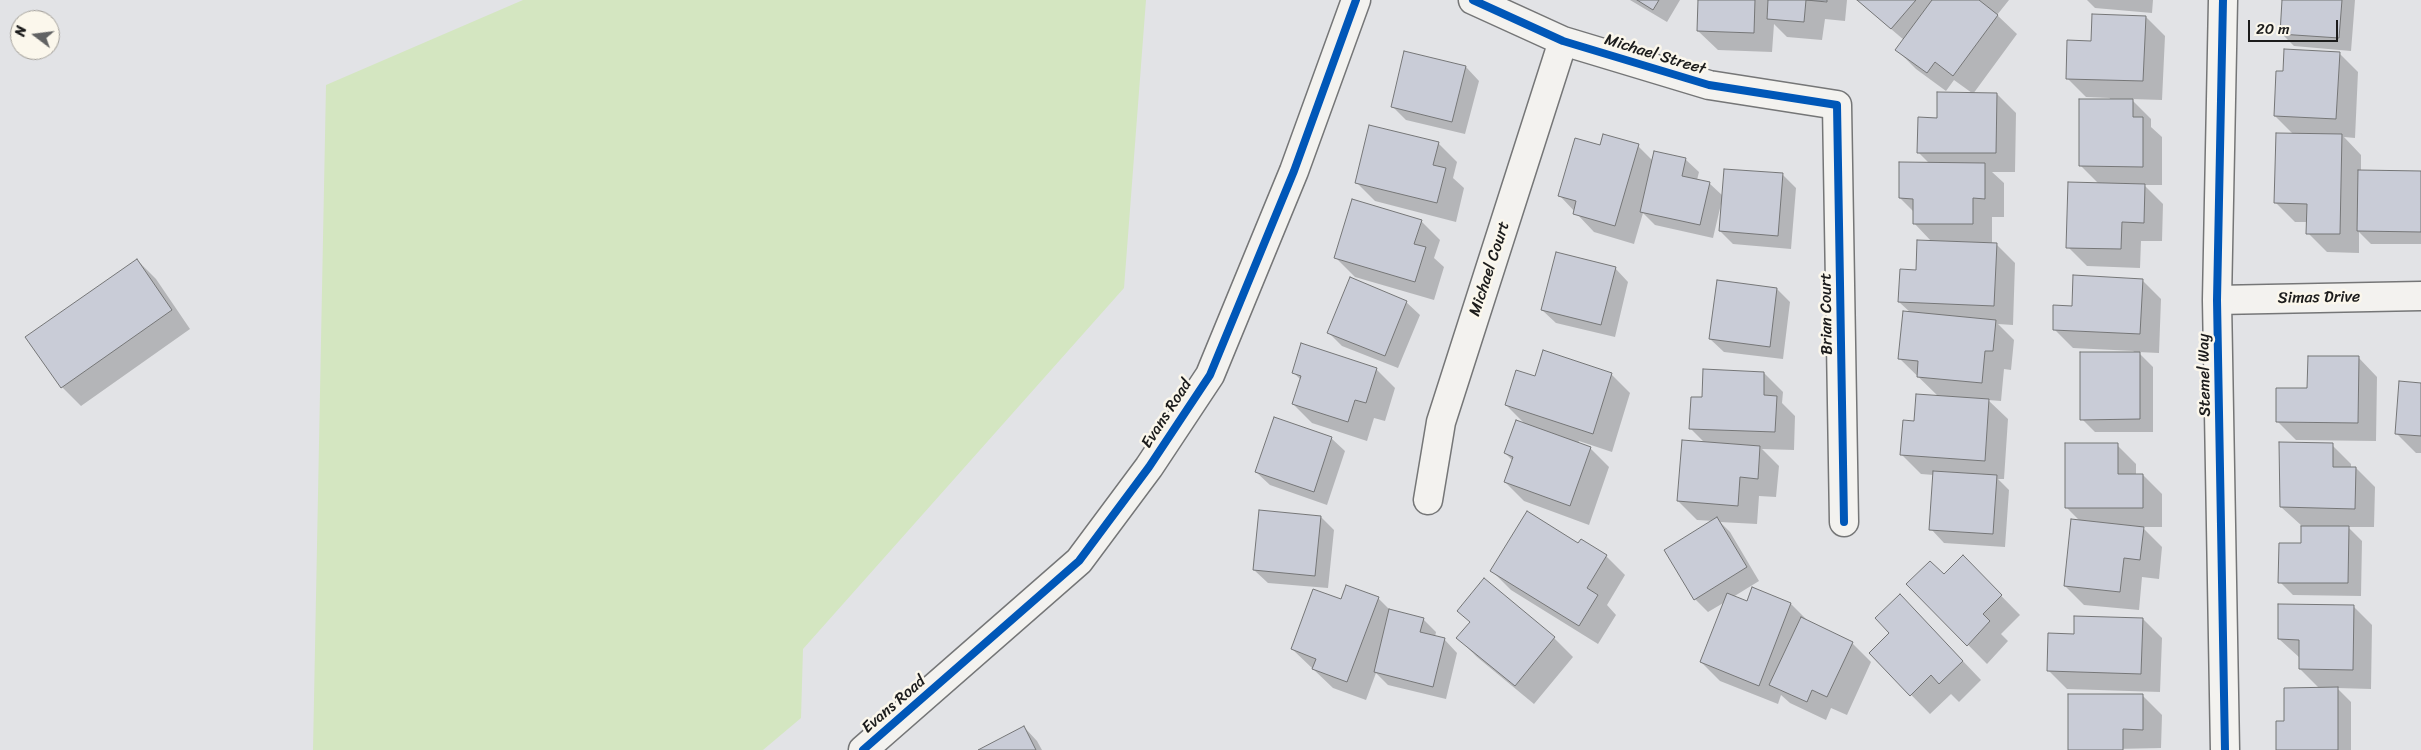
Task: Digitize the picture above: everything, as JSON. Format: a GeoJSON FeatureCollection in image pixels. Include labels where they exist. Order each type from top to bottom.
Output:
{"type":"FeatureCollection","features":[{"type":"Feature","properties":{"kind":"street","name":"Evans Road"},"geometry":{"type":"LineString","coordinates":[[867,749],[1079,560],[1149,467],[1210,375],[1294,171],[1356,0]]}},
{"type":"Feature","properties":{"kind":"street","name":"Michael Street"},"geometry":{"type":"LineString","coordinates":[[1473,0],[1563,42],[1710,85],[1837,105]]}},
{"type":"Feature","properties":{"kind":"street","name":"Stemel Way"},"geometry":{"type":"LineString","coordinates":[[2223,0],[2217,300],[2225,750]]}},
{"type":"Feature","properties":{"kind":"street","name":"Michael Court"},"geometry":{"type":"LineString","coordinates":[[1428,500],[1440,422],[1563,42]]}},
{"type":"Feature","properties":{"kind":"street","name":"Brian Court"},"geometry":{"type":"LineString","coordinates":[[1837,105],[1844,522]]}},
{"type":"Feature","properties":{"kind":"street","name":"Simas Drive"},"geometry":{"type":"LineString","coordinates":[[2217,300],[2421,296]]}},
{"type":"Feature","properties":{"kind":"green space"},"geometry":{"type":"Polygon","coordinates":[[[523,0],[1146,0],[1124,288],[803,649],[801,718],[763,750],[313,750],[326,85],[523,0]]]}},
{"type":"Feature","properties":{"kind":"building"},"geometry":{"type":"Polygon","coordinates":[[[1637,0],[1659,0],[1653,10],[1637,0]]]}},
{"type":"Feature","properties":{"kind":"building"},"geometry":{"type":"Polygon","coordinates":[[[1698,0],[1755,0],[1754,33],[1697,31],[1698,0]]]}},
{"type":"Feature","properties":{"kind":"building"},"geometry":{"type":"Polygon","coordinates":[[[1768,0],[1806,0],[1804,22],[1767,19],[1768,0]]]}},
{"type":"Feature","properties":{"kind":"building"},"geometry":{"type":"Polygon","coordinates":[[[1806,0],[1827,0],[1827,2],[1806,0]]]}},
{"type":"Feature","properties":{"kind":"building"},"geometry":{"type":"Polygon","coordinates":[[[1857,0],[1916,0],[1891,29],[1857,0]]]}},
{"type":"Feature","properties":{"kind":"building"},"geometry":{"type":"Polygon","coordinates":[[[1932,0],[1979,0],[1998,15],[1953,76],[1935,62],[1927,73],[1895,50],[1932,0]]]}},
{"type":"Feature","properties":{"kind":"building"},"geometry":{"type":"Polygon","coordinates":[[[2282,0],[2342,0],[2339,38],[2280,34],[2282,0]]]}},
{"type":"Feature","properties":{"kind":"building"},"geometry":{"type":"Polygon","coordinates":[[[2092,14],[2146,16],[2143,81],[2066,79],[2067,40],[2091,41],[2092,14]]]}},
{"type":"Feature","properties":{"kind":"building"},"geometry":{"type":"Polygon","coordinates":[[[2284,49],[2340,52],[2336,119],[2274,116],[2276,71],[2283,71],[2284,49]]]}},
{"type":"Feature","properties":{"kind":"building"},"geometry":{"type":"Polygon","coordinates":[[[1404,51],[1466,66],[1452,122],[1391,107],[1404,51]]]}},
{"type":"Feature","properties":{"kind":"building"},"geometry":{"type":"Polygon","coordinates":[[[1937,92],[1997,93],[1996,153],[1917,153],[1918,117],[1937,118],[1937,92]]]}},
{"type":"Feature","properties":{"kind":"building"},"geometry":{"type":"Polygon","coordinates":[[[2079,99],[2133,99],[2133,117],[2143,117],[2143,167],[2079,166],[2079,99]]]}},
{"type":"Feature","properties":{"kind":"building"},"geometry":{"type":"Polygon","coordinates":[[[1369,125],[1439,142],[1433,165],[1446,168],[1437,203],[1355,183],[1369,125]]]}},
{"type":"Feature","properties":{"kind":"building"},"geometry":{"type":"Polygon","coordinates":[[[2276,133],[2342,134],[2340,234],[2306,234],[2307,204],[2274,203],[2276,133]]]}},
{"type":"Feature","properties":{"kind":"building"},"geometry":{"type":"Polygon","coordinates":[[[1603,134],[1639,144],[1615,226],[1573,214],[1576,201],[1558,196],[1575,138],[1600,145],[1603,134]]]}},
{"type":"Feature","properties":{"kind":"building"},"geometry":{"type":"Polygon","coordinates":[[[1654,151],[1686,158],[1682,176],[1710,182],[1700,225],[1640,212],[1654,151]]]}},
{"type":"Feature","properties":{"kind":"building"},"geometry":{"type":"Polygon","coordinates":[[[1899,162],[1985,163],[1985,199],[1973,198],[1973,224],[1913,224],[1913,199],[1899,198],[1899,162]]]}},
{"type":"Feature","properties":{"kind":"building"},"geometry":{"type":"Polygon","coordinates":[[[1724,169],[1783,173],[1778,236],[1719,231],[1724,169]]]}},
{"type":"Feature","properties":{"kind":"building"},"geometry":{"type":"Polygon","coordinates":[[[2358,170],[2421,171],[2421,232],[2357,231],[2358,170]]]}},
{"type":"Feature","properties":{"kind":"building"},"geometry":{"type":"Polygon","coordinates":[[[2068,182],[2145,184],[2144,223],[2122,222],[2121,249],[2066,248],[2068,182]]]}},
{"type":"Feature","properties":{"kind":"building"},"geometry":{"type":"Polygon","coordinates":[[[1352,199],[1422,220],[1414,244],[1426,247],[1415,282],[1334,258],[1352,199]]]}},
{"type":"Feature","properties":{"kind":"building"},"geometry":{"type":"Polygon","coordinates":[[[1917,240],[1997,243],[1994,306],[1898,302],[1900,269],[1916,270],[1917,240]]]}},
{"type":"Feature","properties":{"kind":"building"},"geometry":{"type":"Polygon","coordinates":[[[1556,252],[1616,267],[1601,325],[1541,310],[1556,252]]]}},
{"type":"Feature","properties":{"kind":"building"},"geometry":{"type":"Polygon","coordinates":[[[137,259],[172,310],[61,388],[25,337],[137,259]]]}},
{"type":"Feature","properties":{"kind":"building"},"geometry":{"type":"Polygon","coordinates":[[[2073,275],[2143,279],[2140,334],[2053,330],[2053,305],[2072,306],[2073,275]]]}},
{"type":"Feature","properties":{"kind":"building"},"geometry":{"type":"Polygon","coordinates":[[[1350,277],[1407,301],[1385,356],[1327,333],[1350,277]]]}},
{"type":"Feature","properties":{"kind":"building"},"geometry":{"type":"Polygon","coordinates":[[[1717,280],[1777,288],[1770,347],[1709,339],[1717,280]]]}},
{"type":"Feature","properties":{"kind":"building"},"geometry":{"type":"Polygon","coordinates":[[[1903,311],[1996,320],[1993,351],[1985,351],[1982,383],[1917,377],[1918,361],[1898,359],[1903,311]]]}},
{"type":"Feature","properties":{"kind":"building"},"geometry":{"type":"Polygon","coordinates":[[[1301,343],[1377,368],[1366,403],[1355,400],[1348,422],[1292,404],[1301,376],[1292,373],[1301,343]]]}},
{"type":"Feature","properties":{"kind":"building"},"geometry":{"type":"Polygon","coordinates":[[[1543,350],[1612,373],[1593,434],[1505,405],[1516,370],[1535,376],[1543,350]]]}},
{"type":"Feature","properties":{"kind":"building"},"geometry":{"type":"Polygon","coordinates":[[[2080,352],[2140,352],[2140,419],[2080,420],[2080,352]]]}},
{"type":"Feature","properties":{"kind":"building"},"geometry":{"type":"Polygon","coordinates":[[[2308,356],[2359,356],[2358,423],[2276,422],[2276,388],[2307,388],[2308,356]]]}},
{"type":"Feature","properties":{"kind":"building"},"geometry":{"type":"Polygon","coordinates":[[[1703,369],[1764,372],[1764,395],[1777,396],[1775,432],[1689,429],[1691,397],[1702,397],[1703,369]]]}},
{"type":"Feature","properties":{"kind":"building"},"geometry":{"type":"Polygon","coordinates":[[[2399,381],[2421,383],[2421,436],[2395,434],[2399,381]]]}},
{"type":"Feature","properties":{"kind":"building"},"geometry":{"type":"Polygon","coordinates":[[[1916,394],[1989,399],[1985,461],[1900,455],[1903,420],[1914,421],[1916,394]]]}},
{"type":"Feature","properties":{"kind":"building"},"geometry":{"type":"Polygon","coordinates":[[[1274,417],[1332,437],[1314,492],[1255,472],[1274,417]]]}},
{"type":"Feature","properties":{"kind":"building"},"geometry":{"type":"Polygon","coordinates":[[[1516,420],[1591,447],[1570,506],[1504,482],[1513,457],[1504,453],[1516,420]]]}},
{"type":"Feature","properties":{"kind":"building"},"geometry":{"type":"Polygon","coordinates":[[[1682,440],[1760,446],[1758,479],[1740,477],[1738,506],[1677,501],[1682,440]]]}},
{"type":"Feature","properties":{"kind":"building"},"geometry":{"type":"Polygon","coordinates":[[[2279,442],[2333,443],[2333,467],[2356,467],[2355,509],[2280,507],[2279,442]]]}},
{"type":"Feature","properties":{"kind":"building"},"geometry":{"type":"Polygon","coordinates":[[[2065,443],[2118,443],[2118,474],[2143,474],[2143,508],[2065,508],[2065,443]]]}},
{"type":"Feature","properties":{"kind":"building"},"geometry":{"type":"Polygon","coordinates":[[[1933,471],[1997,475],[1993,534],[1929,530],[1933,471]]]}},
{"type":"Feature","properties":{"kind":"building"},"geometry":{"type":"Polygon","coordinates":[[[1259,510],[1321,516],[1315,576],[1253,570],[1259,510]]]}},
{"type":"Feature","properties":{"kind":"building"},"geometry":{"type":"Polygon","coordinates":[[[1527,511],[1578,543],[1581,539],[1607,555],[1587,588],[1598,595],[1579,626],[1490,571],[1527,511]]]}},
{"type":"Feature","properties":{"kind":"building"},"geometry":{"type":"Polygon","coordinates":[[[1717,517],[1747,567],[1694,600],[1664,550],[1717,517]]]}},
{"type":"Feature","properties":{"kind":"building"},"geometry":{"type":"Polygon","coordinates":[[[2071,519],[2144,527],[2140,560],[2124,558],[2120,592],[2064,586],[2071,519]]]}},
{"type":"Feature","properties":{"kind":"building"},"geometry":{"type":"Polygon","coordinates":[[[2301,526],[2349,526],[2348,583],[2278,583],[2279,543],[2301,543],[2301,526]]]}},
{"type":"Feature","properties":{"kind":"building"},"geometry":{"type":"Polygon","coordinates":[[[1963,555],[2002,595],[1983,614],[1990,621],[1967,646],[1906,584],[1930,561],[1944,574],[1963,555]]]}},
{"type":"Feature","properties":{"kind":"building"},"geometry":{"type":"Polygon","coordinates":[[[1484,578],[1555,637],[1515,686],[1456,638],[1470,622],[1457,611],[1484,578]]]}},
{"type":"Feature","properties":{"kind":"building"},"geometry":{"type":"Polygon","coordinates":[[[1346,585],[1379,597],[1347,682],[1312,669],[1316,659],[1291,649],[1313,589],[1341,599],[1346,585]]]}},
{"type":"Feature","properties":{"kind":"building"},"geometry":{"type":"Polygon","coordinates":[[[1752,587],[1791,603],[1759,686],[1700,662],[1727,593],[1747,601],[1752,587]]]}},
{"type":"Feature","properties":{"kind":"building"},"geometry":{"type":"Polygon","coordinates":[[[1900,594],[1963,661],[1939,684],[1931,675],[1910,696],[1869,653],[1889,633],[1875,618],[1900,594]]]}},
{"type":"Feature","properties":{"kind":"building"},"geometry":{"type":"Polygon","coordinates":[[[2278,604],[2354,605],[2353,670],[2299,669],[2299,640],[2278,639],[2278,604]]]}},
{"type":"Feature","properties":{"kind":"building"},"geometry":{"type":"Polygon","coordinates":[[[1389,609],[1424,618],[1420,632],[1445,638],[1433,687],[1374,672],[1389,609]]]}},
{"type":"Feature","properties":{"kind":"building"},"geometry":{"type":"Polygon","coordinates":[[[2074,616],[2143,618],[2141,674],[2047,671],[2048,633],[2074,634],[2074,616]]]}},
{"type":"Feature","properties":{"kind":"building"},"geometry":{"type":"Polygon","coordinates":[[[1801,617],[1853,642],[1827,697],[1812,690],[1807,702],[1769,685],[1801,617]]]}},
{"type":"Feature","properties":{"kind":"building"},"geometry":{"type":"Polygon","coordinates":[[[2338,687],[2338,750],[2276,750],[2276,721],[2284,721],[2284,688],[2338,687]]]}},
{"type":"Feature","properties":{"kind":"building"},"geometry":{"type":"Polygon","coordinates":[[[2068,694],[2143,694],[2143,730],[2123,729],[2123,750],[2068,750],[2068,694]]]}},
{"type":"Feature","properties":{"kind":"building"},"geometry":{"type":"Polygon","coordinates":[[[1024,726],[1036,750],[978,750],[1024,726]]]}},
{"type":"Feature","properties":{"kind":"cycle path"},"geometry":{"type":"LineString","coordinates":[[863,750],[1079,561],[1149,467],[1210,375],[1294,171],[1356,0]]}},
{"type":"Feature","properties":{"kind":"cycle path"},"geometry":{"type":"LineString","coordinates":[[1473,0],[1563,41],[1709,85],[1837,105],[1844,522]]}},
{"type":"Feature","properties":{"kind":"cycle path"},"geometry":{"type":"LineString","coordinates":[[2223,0],[2217,300],[2225,750]]}}]}
